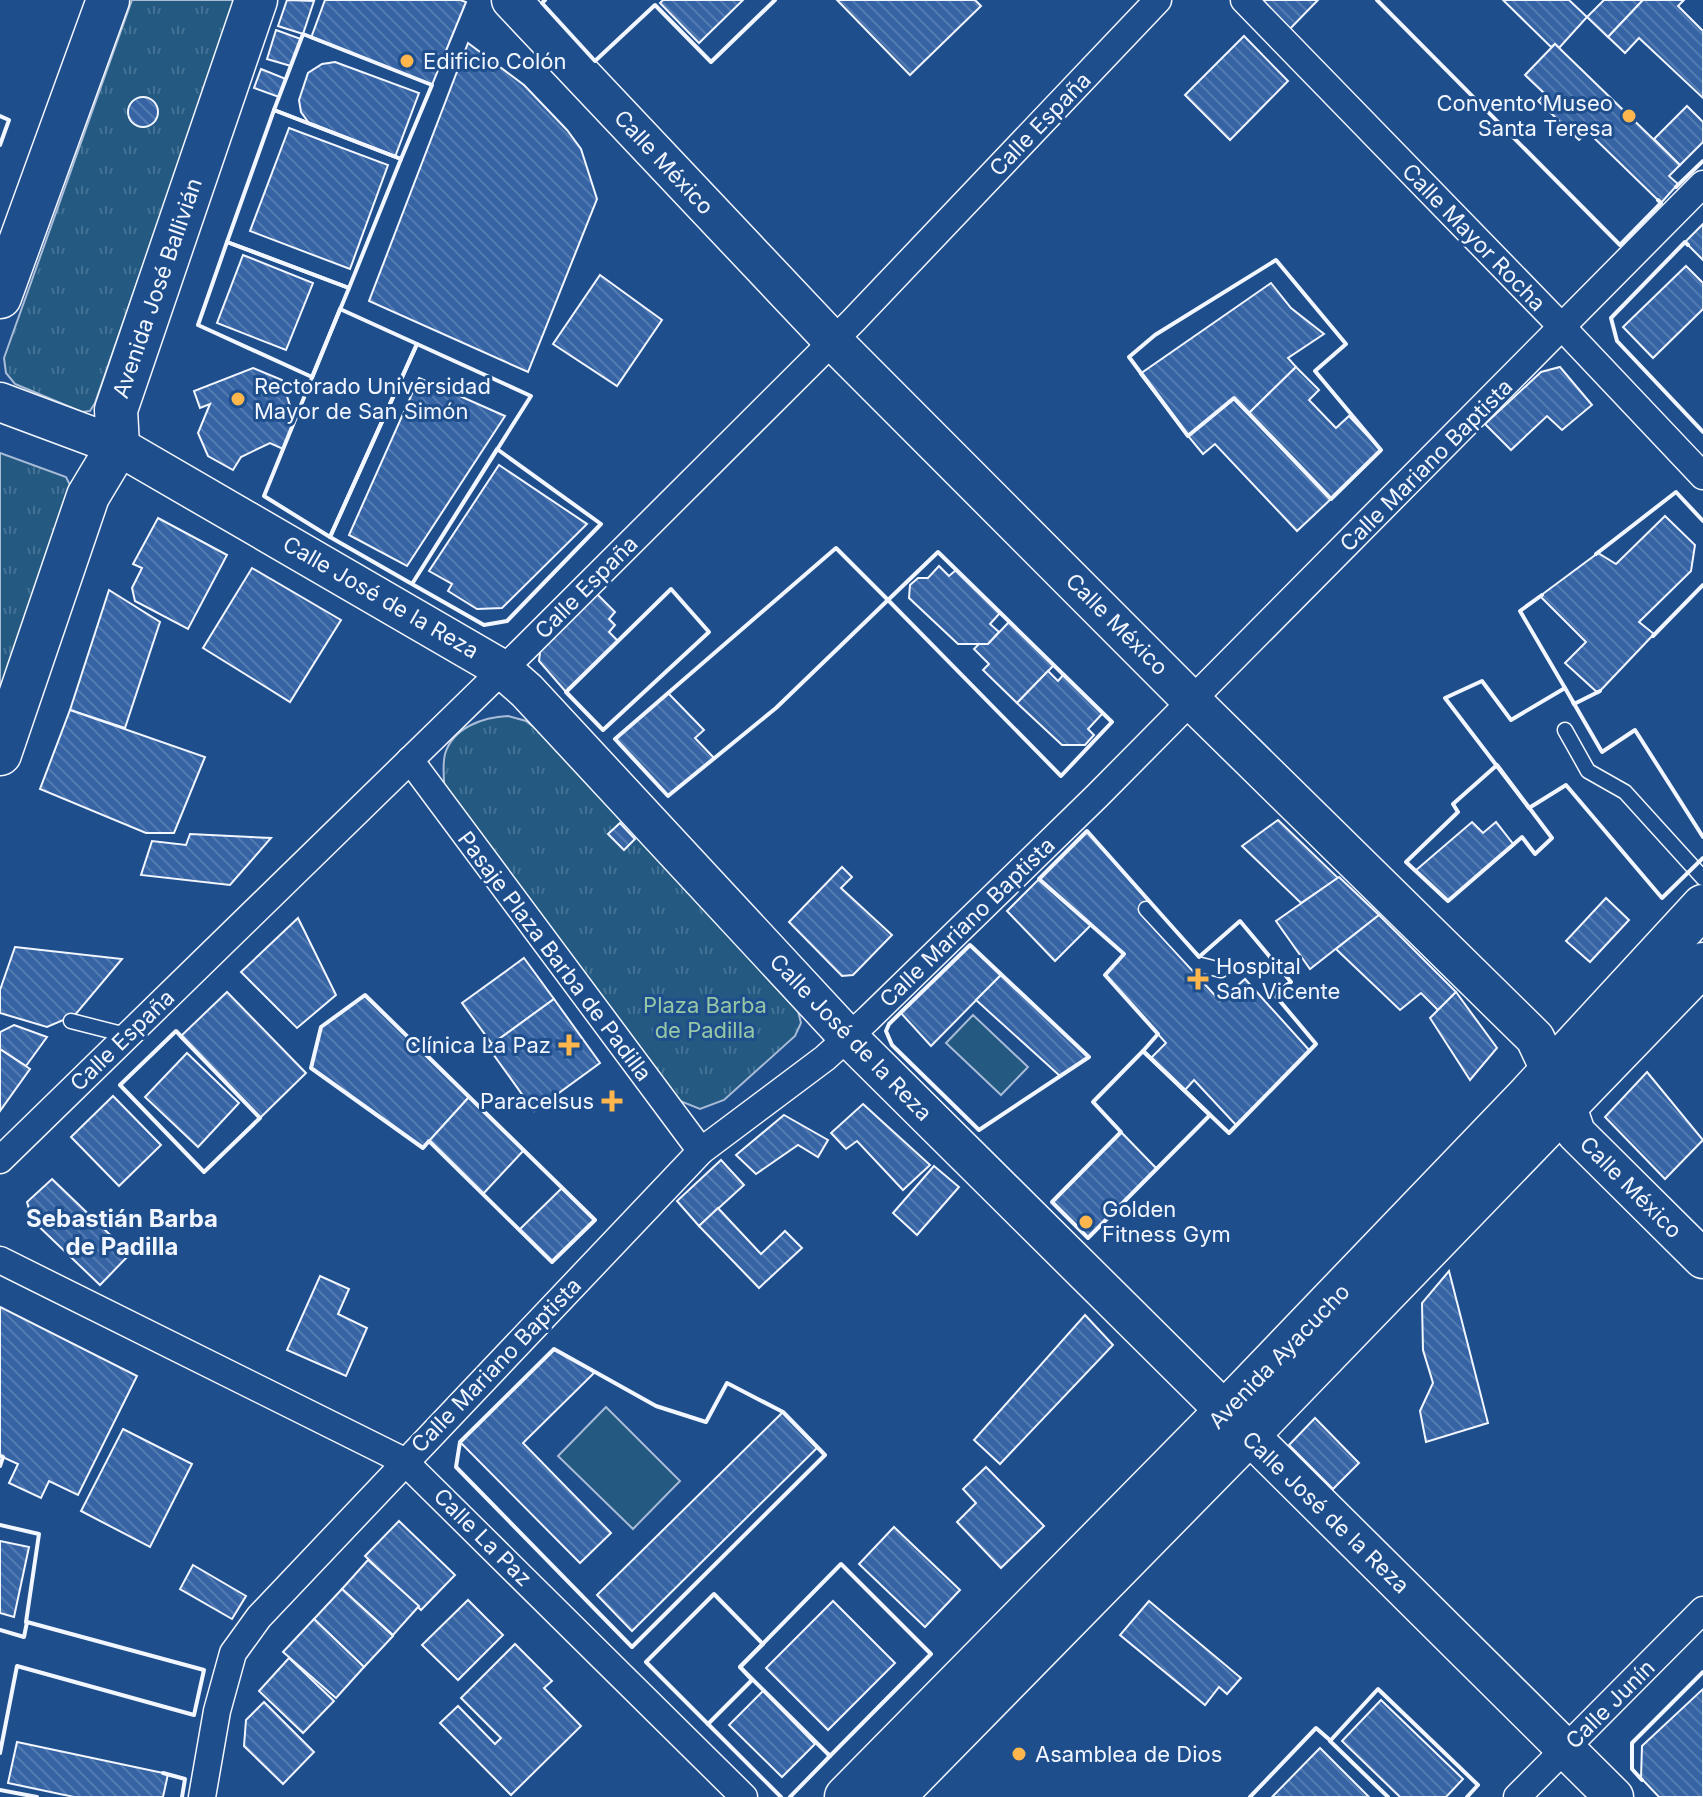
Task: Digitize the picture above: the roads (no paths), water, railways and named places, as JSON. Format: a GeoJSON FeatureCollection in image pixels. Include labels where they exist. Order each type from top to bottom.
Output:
{"type":"FeatureCollection","features":[{"type":"Feature","properties":{"kind":"main road"},"geometry":{"type":"LineString","coordinates":[[0,297],[108,0]]}},
{"type":"Feature","properties":{"kind":"main road","name":"Avenida José Ballivián"},"geometry":{"type":"LineString","coordinates":[[118,446],[116,410],[256,0]]}},
{"type":"Feature","properties":{"kind":"main road","name":"Calle México"},"geometry":{"type":"LineString","coordinates":[[511,0],[833,341],[1191,700],[1535,1038],[1576,1133],[1703,1259]]}},
{"type":"Feature","properties":{"kind":"main road","name":"Calle José de la Reza"},"geometry":{"type":"LineString","coordinates":[[0,402],[118,446],[502,669],[527,691],[848,1037],[1614,1797]]}},
{"type":"Feature","properties":{"kind":"main road"},"geometry":{"type":"LineString","coordinates":[[0,754],[88,496],[118,446]]}},
{"type":"Feature","properties":{"kind":"main road","name":"Avenida Ayacucho"},"geometry":{"type":"LineString","coordinates":[[846,1797],[1007,1657],[1236,1424],[1558,1088],[1703,906]]}},
{"type":"Feature","properties":{"kind":"main road","name":"Avenida Ayacucho"},"geometry":{"type":"LineString","coordinates":[[1558,1088],[1703,964]]}},
{"type":"Feature","properties":{"kind":"main road","name":"Avenida Ayacucho"},"geometry":{"type":"LineString","coordinates":[[893,1797],[1007,1657]]}},
{"type":"Feature","properties":{"kind":"street","name":"Calle España"},"geometry":{"type":"LineString","coordinates":[[0,1160],[833,341],[1158,0]]}},
{"type":"Feature","properties":{"kind":"street","name":"Calle Mayor Rocha"},"geometry":{"type":"LineString","coordinates":[[1244,0],[1703,476]]}},
{"type":"Feature","properties":{"kind":"street","name":"Calle Mariano Baptista"},"geometry":{"type":"LineString","coordinates":[[202,1797],[217,1711],[233,1653],[259,1617],[404,1461],[701,1151],[773,1099],[848,1037],[1073,832],[1191,700],[1703,184]]}},
{"type":"Feature","properties":{"kind":"street","name":"Pasaje Plaza Barba de Padilla"},"geometry":{"type":"LineString","coordinates":[[410,760],[701,1151]]}},
{"type":"Feature","properties":{"kind":"street","name":"Calle La Paz"},"geometry":{"type":"LineString","coordinates":[[0,1260],[404,1461],[744,1797]]}},
{"type":"Feature","properties":{"kind":"street","name":"Calle Junín"},"geometry":{"type":"LineString","coordinates":[[1517,1797],[1703,1610]]}},
{"type":"Feature","properties":{"kind":"lane"},"geometry":{"type":"LineString","coordinates":[[1565,730],[1588,771],[1625,792],[1703,878]]}},
{"type":"Feature","properties":{"kind":"lane"},"geometry":{"type":"LineString","coordinates":[[1146,909],[1197,964],[1221,970]]}},
{"type":"Feature","properties":{"kind":"lane"},"geometry":{"type":"LineString","coordinates":[[71,1021],[126,1035]]}},
{"type":"Feature","properties":{"kind":"place","name":"Edificio Colón"},"geometry":{"type":"Point","coordinates":[407,61]}},
{"type":"Feature","properties":{"kind":"place","name":"Convento Museo Santa Teresa"},"geometry":{"type":"Point","coordinates":[1629,116]}},
{"type":"Feature","properties":{"kind":"place","name":"Rectorado Universidad Mayor de San Simón"},"geometry":{"type":"Point","coordinates":[238,399]}},
{"type":"Feature","properties":{"kind":"place","name":"Hospital San Vicente"},"geometry":{"type":"Point","coordinates":[1198,979]}},
{"type":"Feature","properties":{"kind":"place","name":"Clínica La Paz"},"geometry":{"type":"Point","coordinates":[569,1045]}},
{"type":"Feature","properties":{"kind":"place","name":"Paracelsus"},"geometry":{"type":"Point","coordinates":[612,1101]}},
{"type":"Feature","properties":{"kind":"place","name":"Golden Fitness Gym"},"geometry":{"type":"Point","coordinates":[1086,1222]}},
{"type":"Feature","properties":{"kind":"place","name":"Asamblea de Dios"},"geometry":{"type":"Point","coordinates":[1019,1754]}},
{"type":"Feature","properties":{"kind":"district","name":"Sebastián Barba de Padilla"},"geometry":{"type":"Point","coordinates":[122,1232]}},
{"type":"Feature","properties":{"kind":"park label","name":"Plaza Barba de Padilla"},"geometry":{"type":"Point","coordinates":[705,1018]}}]}
